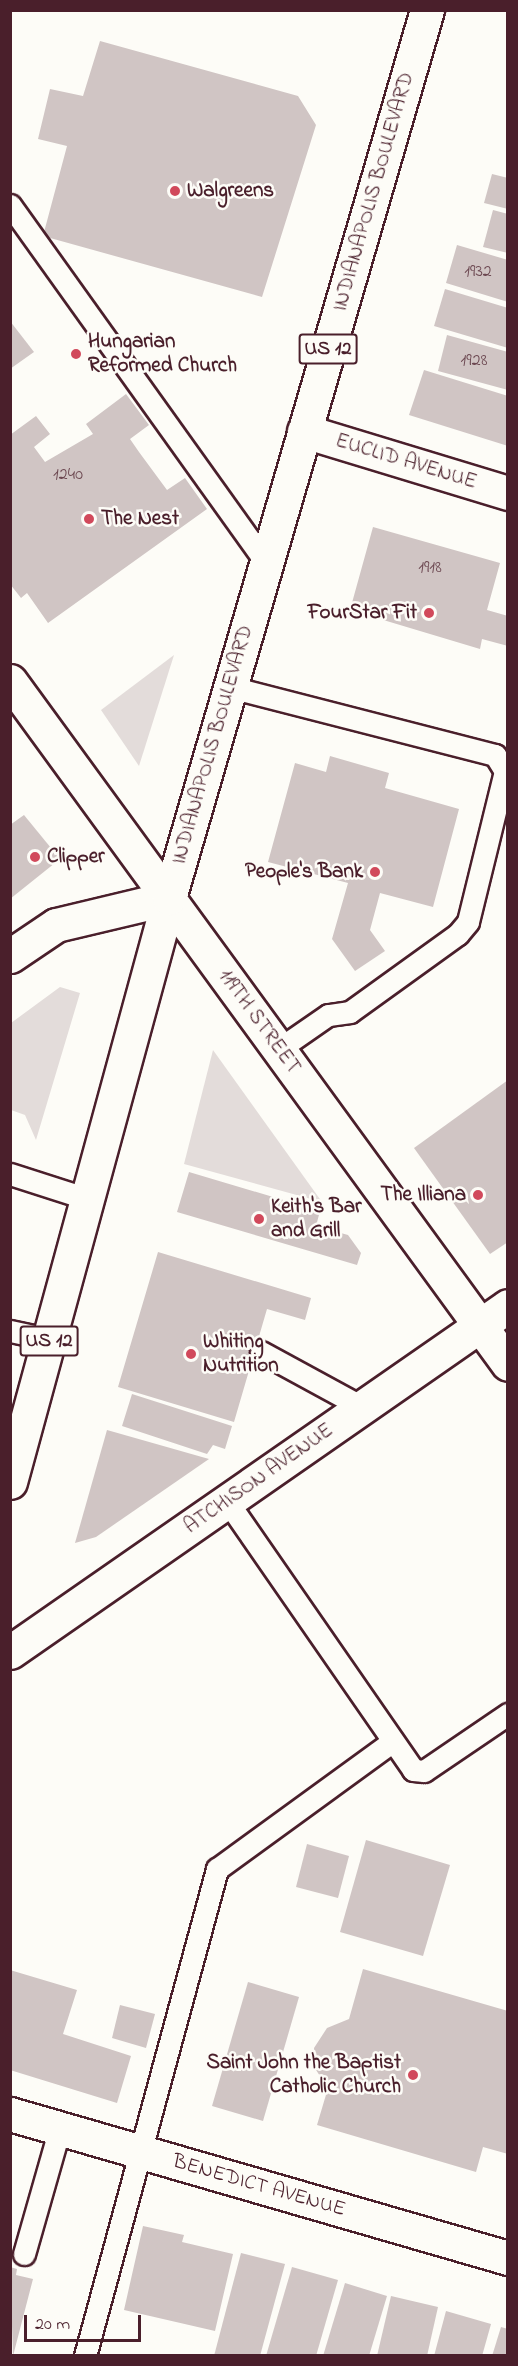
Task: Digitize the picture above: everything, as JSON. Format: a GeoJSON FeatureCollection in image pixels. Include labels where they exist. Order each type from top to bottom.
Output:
{"type":"FeatureCollection","features":[{"type":"Feature","properties":{"kind":"street","name":"INDIANAPOLIS BOULEVARD"},"geometry":{"type":"LineString","coordinates":[[10,1482],[169,898],[427,10]]}},
{"type":"Feature","properties":{"kind":"street","name":"EUCLID AVENUE"},"geometry":{"type":"LineString","coordinates":[[304,431],[507,493]]}},
{"type":"Feature","properties":{"kind":"street","name":"119TH STREET"},"geometry":{"type":"LineString","coordinates":[[10,681],[507,1364]]}},
{"type":"Feature","properties":{"kind":"street"},"geometry":{"type":"LineString","coordinates":[[10,956],[56,925],[169,898]]}},
{"type":"Feature","properties":{"kind":"street","name":"ATCHISON AVENUE"},"geometry":{"type":"LineString","coordinates":[[10,1652],[507,1306]]}},
{"type":"Feature","properties":{"kind":"street","name":"BENEDICT AVENUE"},"geometry":{"type":"LineString","coordinates":[[10,2114],[507,2258]]}},
{"type":"Feature","properties":{"kind":"lane"},"geometry":{"type":"LineString","coordinates":[[10,205],[266,562]]}},
{"type":"Feature","properties":{"kind":"lane"},"geometry":{"type":"LineString","coordinates":[[230,687],[495,755],[505,771],[463,928],[350,1012],[328,1016],[279,1049]]}},
{"type":"Feature","properties":{"kind":"lane"},"geometry":{"type":"LineString","coordinates":[[10,1174],[88,1199]]}},
{"type":"Feature","properties":{"kind":"lane"},"geometry":{"type":"LineString","coordinates":[[10,1331],[49,1340]]}},
{"type":"Feature","properties":{"kind":"lane"},"geometry":{"type":"LineString","coordinates":[[261,1352],[362,1407]]}},
{"type":"Feature","properties":{"kind":"lane"},"geometry":{"type":"LineString","coordinates":[[227,1502],[413,1770],[424,1771],[507,1714]]}},
{"type":"Feature","properties":{"kind":"lane"},"geometry":{"type":"LineString","coordinates":[[85,2355],[217,1869],[392,1742]]}},
{"type":"Feature","properties":{"kind":"lane"},"geometry":{"type":"LineString","coordinates":[[24,2254],[60,2128]]}},
{"type":"Feature","properties":{"kind":"shaded area"},"geometry":{"type":"Polygon","coordinates":[[[174,655],[139,766],[101,710],[174,655]]]}},
{"type":"Feature","properties":{"kind":"shaded area"},"geometry":{"type":"Polygon","coordinates":[[[60,987],[80,993],[36,1140],[25,1115],[11,1110],[11,1023],[60,987]]]}},
{"type":"Feature","properties":{"kind":"shaded area"},"geometry":{"type":"Polygon","coordinates":[[[213,1050],[322,1202],[184,1164],[213,1050]]]}},
{"type":"Feature","properties":{"kind":"building","name":"Walgreens"},"geometry":{"type":"Polygon","coordinates":[[[100,41],[298,96],[316,125],[262,297],[43,236],[67,146],[38,139],[50,89],[83,96],[100,41]]]}},
{"type":"Feature","properties":{"kind":"building"},"geometry":{"type":"Polygon","coordinates":[[[492,174],[508,178],[508,209],[484,203],[492,174]]]}},
{"type":"Feature","properties":{"kind":"building"},"geometry":{"type":"Polygon","coordinates":[[[493,210],[508,214],[508,253],[483,247],[493,210]]]}},
{"type":"Feature","properties":{"kind":"building"},"geometry":{"type":"Polygon","coordinates":[[[457,245],[508,260],[508,302],[446,283],[457,245]]]}},
{"type":"Feature","properties":{"kind":"building"},"geometry":{"type":"Polygon","coordinates":[[[445,289],[508,308],[508,348],[434,326],[445,289]]]}},
{"type":"Feature","properties":{"kind":"building"},"geometry":{"type":"Polygon","coordinates":[[[10,321],[34,352],[10,369],[10,321]]]}},
{"type":"Feature","properties":{"kind":"building"},"geometry":{"type":"Polygon","coordinates":[[[447,335],[508,352],[508,390],[438,371],[447,335]]]}},
{"type":"Feature","properties":{"kind":"building"},"geometry":{"type":"Polygon","coordinates":[[[424,370],[508,396],[508,446],[409,415],[424,370]]]}},
{"type":"Feature","properties":{"kind":"building"},"geometry":{"type":"Polygon","coordinates":[[[126,394],[149,425],[130,439],[139,452],[167,490],[185,478],[207,509],[48,623],[27,593],[21,598],[10,584],[10,435],[36,416],[50,434],[34,447],[45,462],[93,434],[86,424],[126,394]]]}},
{"type":"Feature","properties":{"kind":"building"},"geometry":{"type":"Polygon","coordinates":[[[373,527],[500,563],[487,610],[508,616],[508,646],[482,639],[480,649],[350,610],[373,527]]]}},
{"type":"Feature","properties":{"kind":"building","name":"People's Bank"},"geometry":{"type":"Polygon","coordinates":[[[330,756],[389,773],[385,788],[459,809],[433,907],[380,893],[370,930],[385,951],[355,971],[332,939],[348,883],[268,862],[295,763],[326,772],[330,756]]]}},
{"type":"Feature","properties":{"kind":"building","name":"Clipper"},"geometry":{"type":"Polygon","coordinates":[[[24,815],[60,859],[10,899],[10,825],[24,815]]]}},
{"type":"Feature","properties":{"kind":"building","name":"The Illiana"},"geometry":{"type":"Polygon","coordinates":[[[508,1080],[508,1242],[490,1254],[414,1148],[508,1080]]]}},
{"type":"Feature","properties":{"kind":"building","name":"Keith's Bar and Grill"},"geometry":{"type":"Polygon","coordinates":[[[189,1172],[320,1211],[316,1226],[348,1235],[361,1253],[357,1265],[177,1212],[189,1172]]]}},
{"type":"Feature","properties":{"kind":"building","name":"Whiting Nutrition"},"geometry":{"type":"Polygon","coordinates":[[[158,1252],[311,1298],[305,1320],[267,1309],[234,1422],[118,1387],[158,1252]]]}},
{"type":"Feature","properties":{"kind":"building"},"geometry":{"type":"Polygon","coordinates":[[[132,1394],[232,1426],[225,1449],[213,1445],[207,1454],[122,1426],[132,1394]]]}},
{"type":"Feature","properties":{"kind":"building"},"geometry":{"type":"Polygon","coordinates":[[[107,1430],[209,1459],[96,1537],[75,1543],[107,1430]]]}},
{"type":"Feature","properties":{"kind":"building"},"geometry":{"type":"Polygon","coordinates":[[[366,1840],[450,1865],[423,1956],[340,1932],[366,1840]]]}},
{"type":"Feature","properties":{"kind":"building"},"geometry":{"type":"Polygon","coordinates":[[[307,1844],[349,1856],[338,1898],[296,1887],[307,1844]]]}},
{"type":"Feature","properties":{"kind":"building","name":"Saint John the Baptist Catholic Church"},"geometry":{"type":"Polygon","coordinates":[[[363,1969],[508,2011],[508,2154],[483,2147],[476,2172],[317,2125],[328,2088],[316,2070],[314,2048],[327,2028],[349,2019],[363,1969]]]}},
{"type":"Feature","properties":{"kind":"building"},"geometry":{"type":"Polygon","coordinates":[[[10,1970],[77,1990],[63,2034],[131,2056],[117,2103],[10,2070],[10,1970]]]}},
{"type":"Feature","properties":{"kind":"building"},"geometry":{"type":"Polygon","coordinates":[[[248,1982],[299,1997],[263,2121],[212,2106],[248,1982]]]}},
{"type":"Feature","properties":{"kind":"building"},"geometry":{"type":"Polygon","coordinates":[[[120,2005],[155,2014],[146,2048],[112,2038],[120,2005]]]}},
{"type":"Feature","properties":{"kind":"building"},"geometry":{"type":"Polygon","coordinates":[[[143,2226],[184,2235],[182,2242],[233,2254],[215,2331],[124,2310],[143,2226]]]}},
{"type":"Feature","properties":{"kind":"building"},"geometry":{"type":"Polygon","coordinates":[[[241,2253],[285,2264],[260,2356],[214,2356],[241,2253]]]}},
{"type":"Feature","properties":{"kind":"building"},"geometry":{"type":"Polygon","coordinates":[[[10,2267],[17,2269],[16,2275],[33,2279],[13,2356],[10,2267]]]}},
{"type":"Feature","properties":{"kind":"building"},"geometry":{"type":"Polygon","coordinates":[[[292,2267],[338,2280],[316,2356],[266,2356],[292,2267]]]}},
{"type":"Feature","properties":{"kind":"building"},"geometry":{"type":"Polygon","coordinates":[[[345,2283],[387,2296],[369,2356],[323,2356],[345,2283]]]}},
{"type":"Feature","properties":{"kind":"building"},"geometry":{"type":"Polygon","coordinates":[[[391,2296],[438,2307],[427,2356],[377,2356],[391,2296]]]}},
{"type":"Feature","properties":{"kind":"building"},"geometry":{"type":"Polygon","coordinates":[[[446,2311],[491,2324],[482,2356],[434,2356],[446,2311]]]}},
{"type":"Feature","properties":{"kind":"building"},"geometry":{"type":"Polygon","coordinates":[[[501,2327],[508,2329],[508,2356],[492,2356],[501,2327]]]}},
{"type":"Feature","properties":{"kind":"place","name":"Walgreens"},"geometry":{"type":"Point","coordinates":[175,191]}},
{"type":"Feature","properties":{"kind":"place","name":"Hungarian Reformed Church"},"geometry":{"type":"Point","coordinates":[76,354]}},
{"type":"Feature","properties":{"kind":"place","name":"The Nest"},"geometry":{"type":"Point","coordinates":[89,519]}},
{"type":"Feature","properties":{"kind":"place","name":"FourStar Fit"},"geometry":{"type":"Point","coordinates":[429,613]}},
{"type":"Feature","properties":{"kind":"place","name":"Clipper"},"geometry":{"type":"Point","coordinates":[35,857]}},
{"type":"Feature","properties":{"kind":"place","name":"People's Bank"},"geometry":{"type":"Point","coordinates":[375,872]}},
{"type":"Feature","properties":{"kind":"place","name":"The Illiana"},"geometry":{"type":"Point","coordinates":[478,1195]}},
{"type":"Feature","properties":{"kind":"place","name":"Keith's Bar and Grill"},"geometry":{"type":"Point","coordinates":[259,1219]}},
{"type":"Feature","properties":{"kind":"place","name":"Whiting Nutrition"},"geometry":{"type":"Point","coordinates":[191,1354]}},
{"type":"Feature","properties":{"kind":"place","name":"Saint John the Baptist Catholic Church"},"geometry":{"type":"Point","coordinates":[413,2075]}}]}
